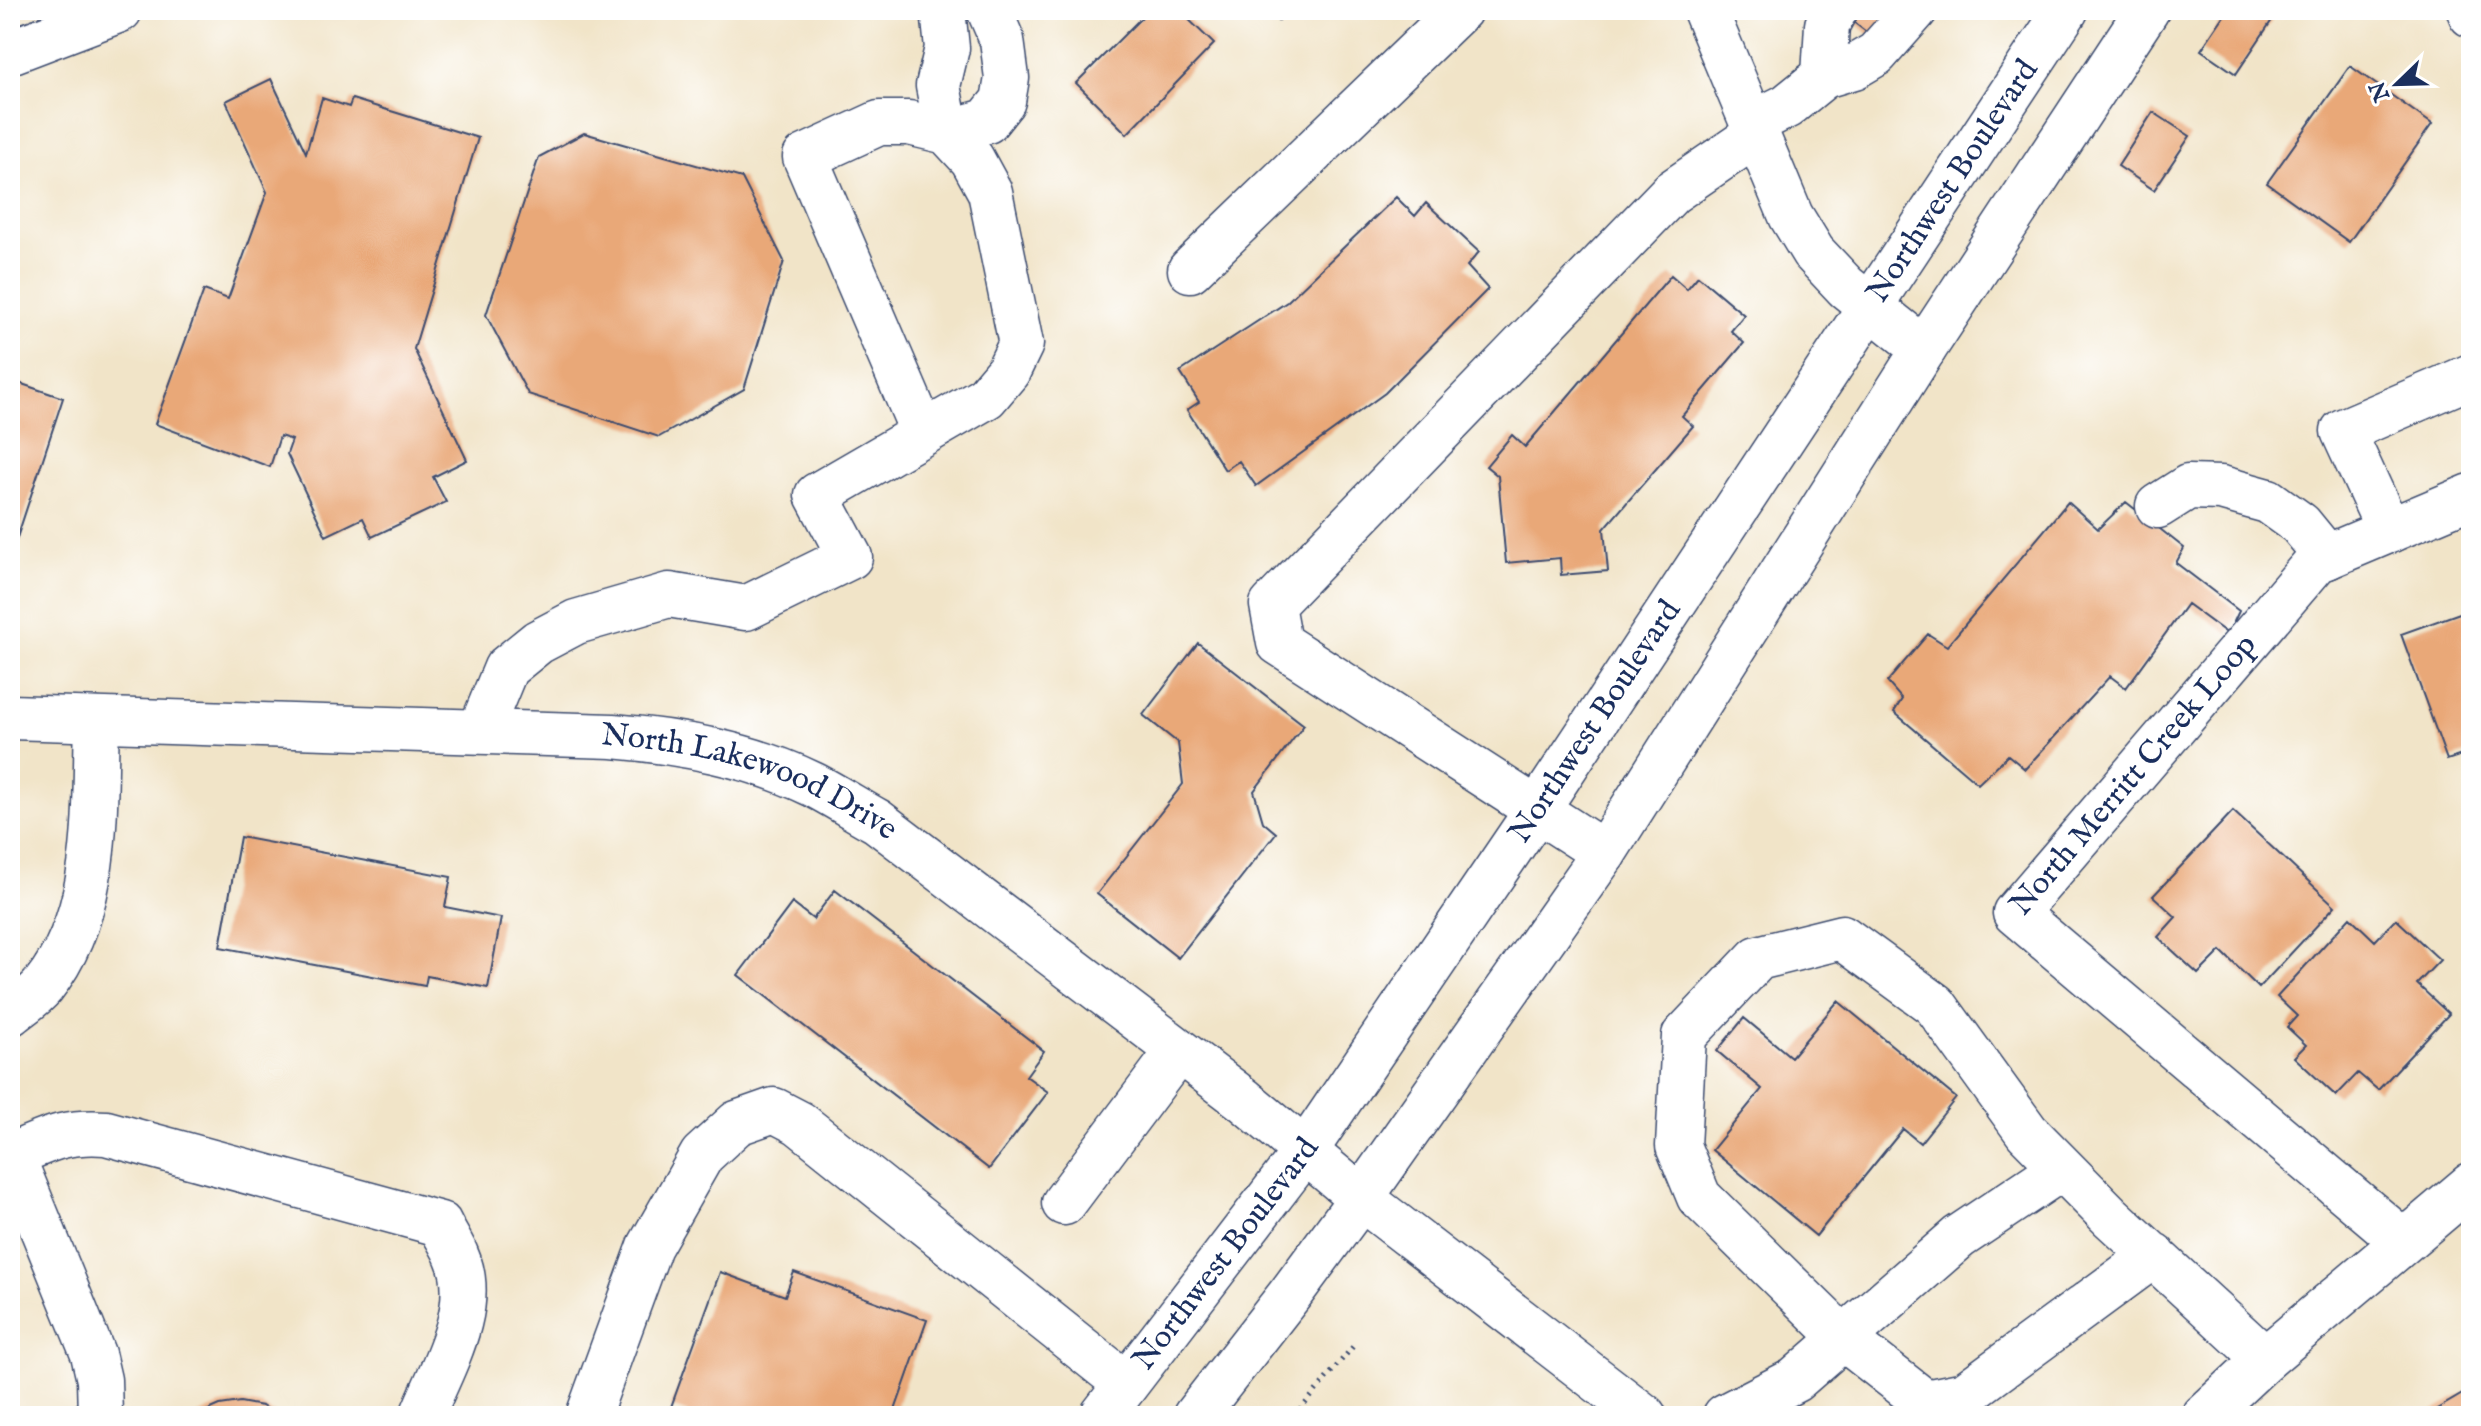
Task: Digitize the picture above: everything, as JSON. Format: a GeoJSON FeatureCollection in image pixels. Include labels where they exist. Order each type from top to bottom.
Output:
{"type":"FeatureCollection","features":[{"type":"Feature","properties":{"kind":"main road"},"geometry":{"type":"LineString","coordinates":[[15,50],[120,10]]}},
{"type":"Feature","properties":{"kind":"main road"},"geometry":{"type":"LineString","coordinates":[[480,731],[506,668],[538,642],[576,622],[669,595],[746,608],[850,557],[817,495],[986,397],[1008,371],[1021,344],[990,192],[972,159],[947,132],[938,86],[947,48],[943,10]]}},
{"type":"Feature","properties":{"kind":"main road"},"geometry":{"type":"LineString","coordinates":[[923,433],[805,157],[879,123],[909,123],[947,132],[987,121],[1003,101],[1007,78],[1002,40],[989,10]]}},
{"type":"Feature","properties":{"kind":"main road"},"geometry":{"type":"LineString","coordinates":[[1190,270],[1460,10]]}},
{"type":"Feature","properties":{"kind":"main road"},"geometry":{"type":"LineString","coordinates":[[1705,10],[1791,216],[1813,252],[1846,287],[1924,349]]}},
{"type":"Feature","properties":{"kind":"main road"},"geometry":{"type":"LineString","coordinates":[[1824,76],[1827,25],[1835,10]]}},
{"type":"Feature","properties":{"kind":"main road"},"geometry":{"type":"LineString","coordinates":[[1604,853],[1279,643],[1272,605],[1672,192],[1824,76],[1854,67],[1876,54],[1915,10]]}},
{"type":"Feature","properties":{"kind":"main road","name":"Northwest Boulevard"},"geometry":{"type":"LineString","coordinates":[[1114,1400],[1306,1150],[1537,810],[2066,10]]}},
{"type":"Feature","properties":{"kind":"main road"},"geometry":{"type":"LineString","coordinates":[[1195,1416],[1361,1198],[1604,853],[1924,349],[2147,10]]}},
{"type":"Feature","properties":{"kind":"main road"},"geometry":{"type":"LineString","coordinates":[[2389,531],[2343,431],[2471,376]]}},
{"type":"Feature","properties":{"kind":"main road"},"geometry":{"type":"LineString","coordinates":[[2158,506],[2188,487],[2221,488],[2268,501],[2300,524],[2327,557]]}},
{"type":"Feature","properties":{"kind":"main road","name":"North Merritt Creek Loop"},"geometry":{"type":"LineString","coordinates":[[2403,1241],[2015,913],[2317,561],[2471,496]]}},
{"type":"Feature","properties":{"kind":"main road","name":"North Lakewood Drive"},"geometry":{"type":"LineString","coordinates":[[10,717],[480,731],[660,740],[715,751],[811,784],[877,821],[1306,1150],[1361,1198],[1644,1416]]}},
{"type":"Feature","properties":{"kind":"main road"},"geometry":{"type":"LineString","coordinates":[[10,1014],[41,989],[59,962],[78,920],[91,863],[97,720]]}},
{"type":"Feature","properties":{"kind":"main road"},"geometry":{"type":"LineString","coordinates":[[2154,1255],[1965,1394],[1925,1402],[1843,1338],[1699,1197],[1678,1146],[1684,1036],[1758,958],[1842,937],[1935,1005],[2027,1132],[2265,1359]]}},
{"type":"Feature","properties":{"kind":"main road"},"geometry":{"type":"LineString","coordinates":[[1064,1203],[1178,1051]]}},
{"type":"Feature","properties":{"kind":"main road"},"geometry":{"type":"LineString","coordinates":[[588,1416],[650,1246],[702,1155],[737,1123],[774,1110],[799,1123],[1114,1400]]}},
{"type":"Feature","properties":{"kind":"main road"},"geometry":{"type":"LineString","coordinates":[[100,1416],[99,1380],[93,1354],[11,1153],[62,1134],[81,1131],[106,1133],[440,1224],[458,1259],[465,1289],[463,1313],[422,1416]]}},
{"type":"Feature","properties":{"kind":"main road"},"geometry":{"type":"LineString","coordinates":[[1725,1416],[1795,1380],[1959,1237],[2062,1168]]}},
{"type":"Feature","properties":{"kind":"main road"},"geometry":{"type":"LineString","coordinates":[[2204,1416],[2265,1359],[2403,1241],[2468,1194]]}},
{"type":"Feature","properties":{"kind":"path"},"geometry":{"type":"LineString","coordinates":[[1295,1416],[1355,1344]]}},
{"type":"Feature","properties":{"kind":"building"},"geometry":{"type":"Polygon","coordinates":[[[1149,10],[1179,10],[1214,44],[1127,134],[1076,83],[1149,10]]]}},
{"type":"Feature","properties":{"kind":"building"},"geometry":{"type":"Polygon","coordinates":[[[1268,10],[1290,10],[1278,21],[1268,10]]]}},
{"type":"Feature","properties":{"kind":"building"},"geometry":{"type":"Polygon","coordinates":[[[1853,10],[1902,10],[1878,41],[1847,17],[1853,10]]]}},
{"type":"Feature","properties":{"kind":"building"},"geometry":{"type":"Polygon","coordinates":[[[2228,10],[2257,10],[2272,20],[2236,74],[2201,50],[2228,10]]]}},
{"type":"Feature","properties":{"kind":"building"},"geometry":{"type":"Polygon","coordinates":[[[2350,66],[2432,124],[2349,242],[2267,183],[2350,66]]]}},
{"type":"Feature","properties":{"kind":"building"},"geometry":{"type":"Polygon","coordinates":[[[271,79],[306,153],[322,98],[349,107],[352,99],[478,138],[414,349],[467,460],[433,477],[446,502],[372,537],[363,518],[326,536],[287,454],[292,440],[280,436],[270,467],[155,424],[204,290],[228,299],[267,192],[226,101],[271,79]]]}},
{"type":"Feature","properties":{"kind":"building"},"geometry":{"type":"Polygon","coordinates":[[[2153,112],[2190,136],[2154,190],[2118,166],[2153,112]]]}},
{"type":"Feature","properties":{"kind":"building"},"geometry":{"type":"Polygon","coordinates":[[[584,133],[742,178],[784,261],[744,389],[659,437],[528,394],[486,315],[539,157],[584,133]]]}},
{"type":"Feature","properties":{"kind":"building"},"geometry":{"type":"Polygon","coordinates":[[[1396,197],[1415,216],[1426,203],[1479,252],[1467,266],[1488,289],[1385,393],[1256,486],[1239,461],[1225,470],[1187,410],[1199,402],[1180,372],[1287,302],[1396,197]]]}},
{"type":"Feature","properties":{"kind":"building"},"geometry":{"type":"Polygon","coordinates":[[[1671,275],[1687,289],[1698,276],[1744,315],[1731,331],[1744,343],[1682,416],[1693,426],[1604,529],[1608,571],[1561,575],[1560,558],[1506,563],[1498,476],[1486,466],[1512,435],[1525,447],[1671,275]]]}},
{"type":"Feature","properties":{"kind":"building"},"geometry":{"type":"Polygon","coordinates":[[[10,380],[63,398],[11,556],[10,556],[10,380]]]}},
{"type":"Feature","properties":{"kind":"building"},"geometry":{"type":"Polygon","coordinates":[[[2068,502],[2098,529],[2126,502],[2184,548],[2176,563],[2239,611],[2228,634],[2187,604],[2126,688],[2110,676],[2025,769],[2008,755],[1978,784],[1894,712],[1902,699],[1887,682],[1928,634],[1947,646],[2068,502]]]}},
{"type":"Feature","properties":{"kind":"building"},"geometry":{"type":"Polygon","coordinates":[[[2471,609],[2471,752],[2447,760],[2401,634],[2471,609]]]}},
{"type":"Feature","properties":{"kind":"building"},"geometry":{"type":"Polygon","coordinates":[[[1198,643],[1304,725],[1254,791],[1263,822],[1276,833],[1178,958],[1097,894],[1183,784],[1178,743],[1143,715],[1198,643]]]}},
{"type":"Feature","properties":{"kind":"building"},"geometry":{"type":"Polygon","coordinates":[[[2233,811],[2335,906],[2259,988],[2221,951],[2198,974],[2158,937],[2176,917],[2153,896],[2233,811]]]}},
{"type":"Feature","properties":{"kind":"building"},"geometry":{"type":"Polygon","coordinates":[[[240,837],[451,877],[445,907],[501,918],[488,988],[427,976],[425,986],[220,947],[240,837]]]}},
{"type":"Feature","properties":{"kind":"building"},"geometry":{"type":"Polygon","coordinates":[[[835,890],[1044,1051],[1026,1076],[1048,1092],[989,1169],[738,975],[792,903],[813,919],[835,890]]]}},
{"type":"Feature","properties":{"kind":"building"},"geometry":{"type":"Polygon","coordinates":[[[2350,917],[2375,941],[2396,919],[2440,960],[2417,984],[2449,1014],[2378,1090],[2358,1073],[2336,1096],[2294,1057],[2306,1045],[2287,1027],[2297,1016],[2277,997],[2350,917]]]}},
{"type":"Feature","properties":{"kind":"building"},"geometry":{"type":"Polygon","coordinates":[[[1838,1001],[1956,1098],[1920,1143],[1903,1129],[1816,1236],[1712,1150],[1762,1089],[1717,1051],[1744,1018],[1791,1057],[1838,1001]]]}},
{"type":"Feature","properties":{"kind":"building"},"geometry":{"type":"Polygon","coordinates":[[[720,1272],[785,1296],[794,1272],[927,1320],[893,1416],[686,1416],[688,1413],[671,1407],[720,1272]]]}},
{"type":"Feature","properties":{"kind":"building"},"geometry":{"type":"Polygon","coordinates":[[[2471,1389],[2471,1416],[2425,1416],[2471,1389]]]}},
{"type":"Feature","properties":{"kind":"building"},"geometry":{"type":"Polygon","coordinates":[[[240,1402],[262,1406],[278,1416],[195,1416],[220,1405],[240,1402]]]}}]}
